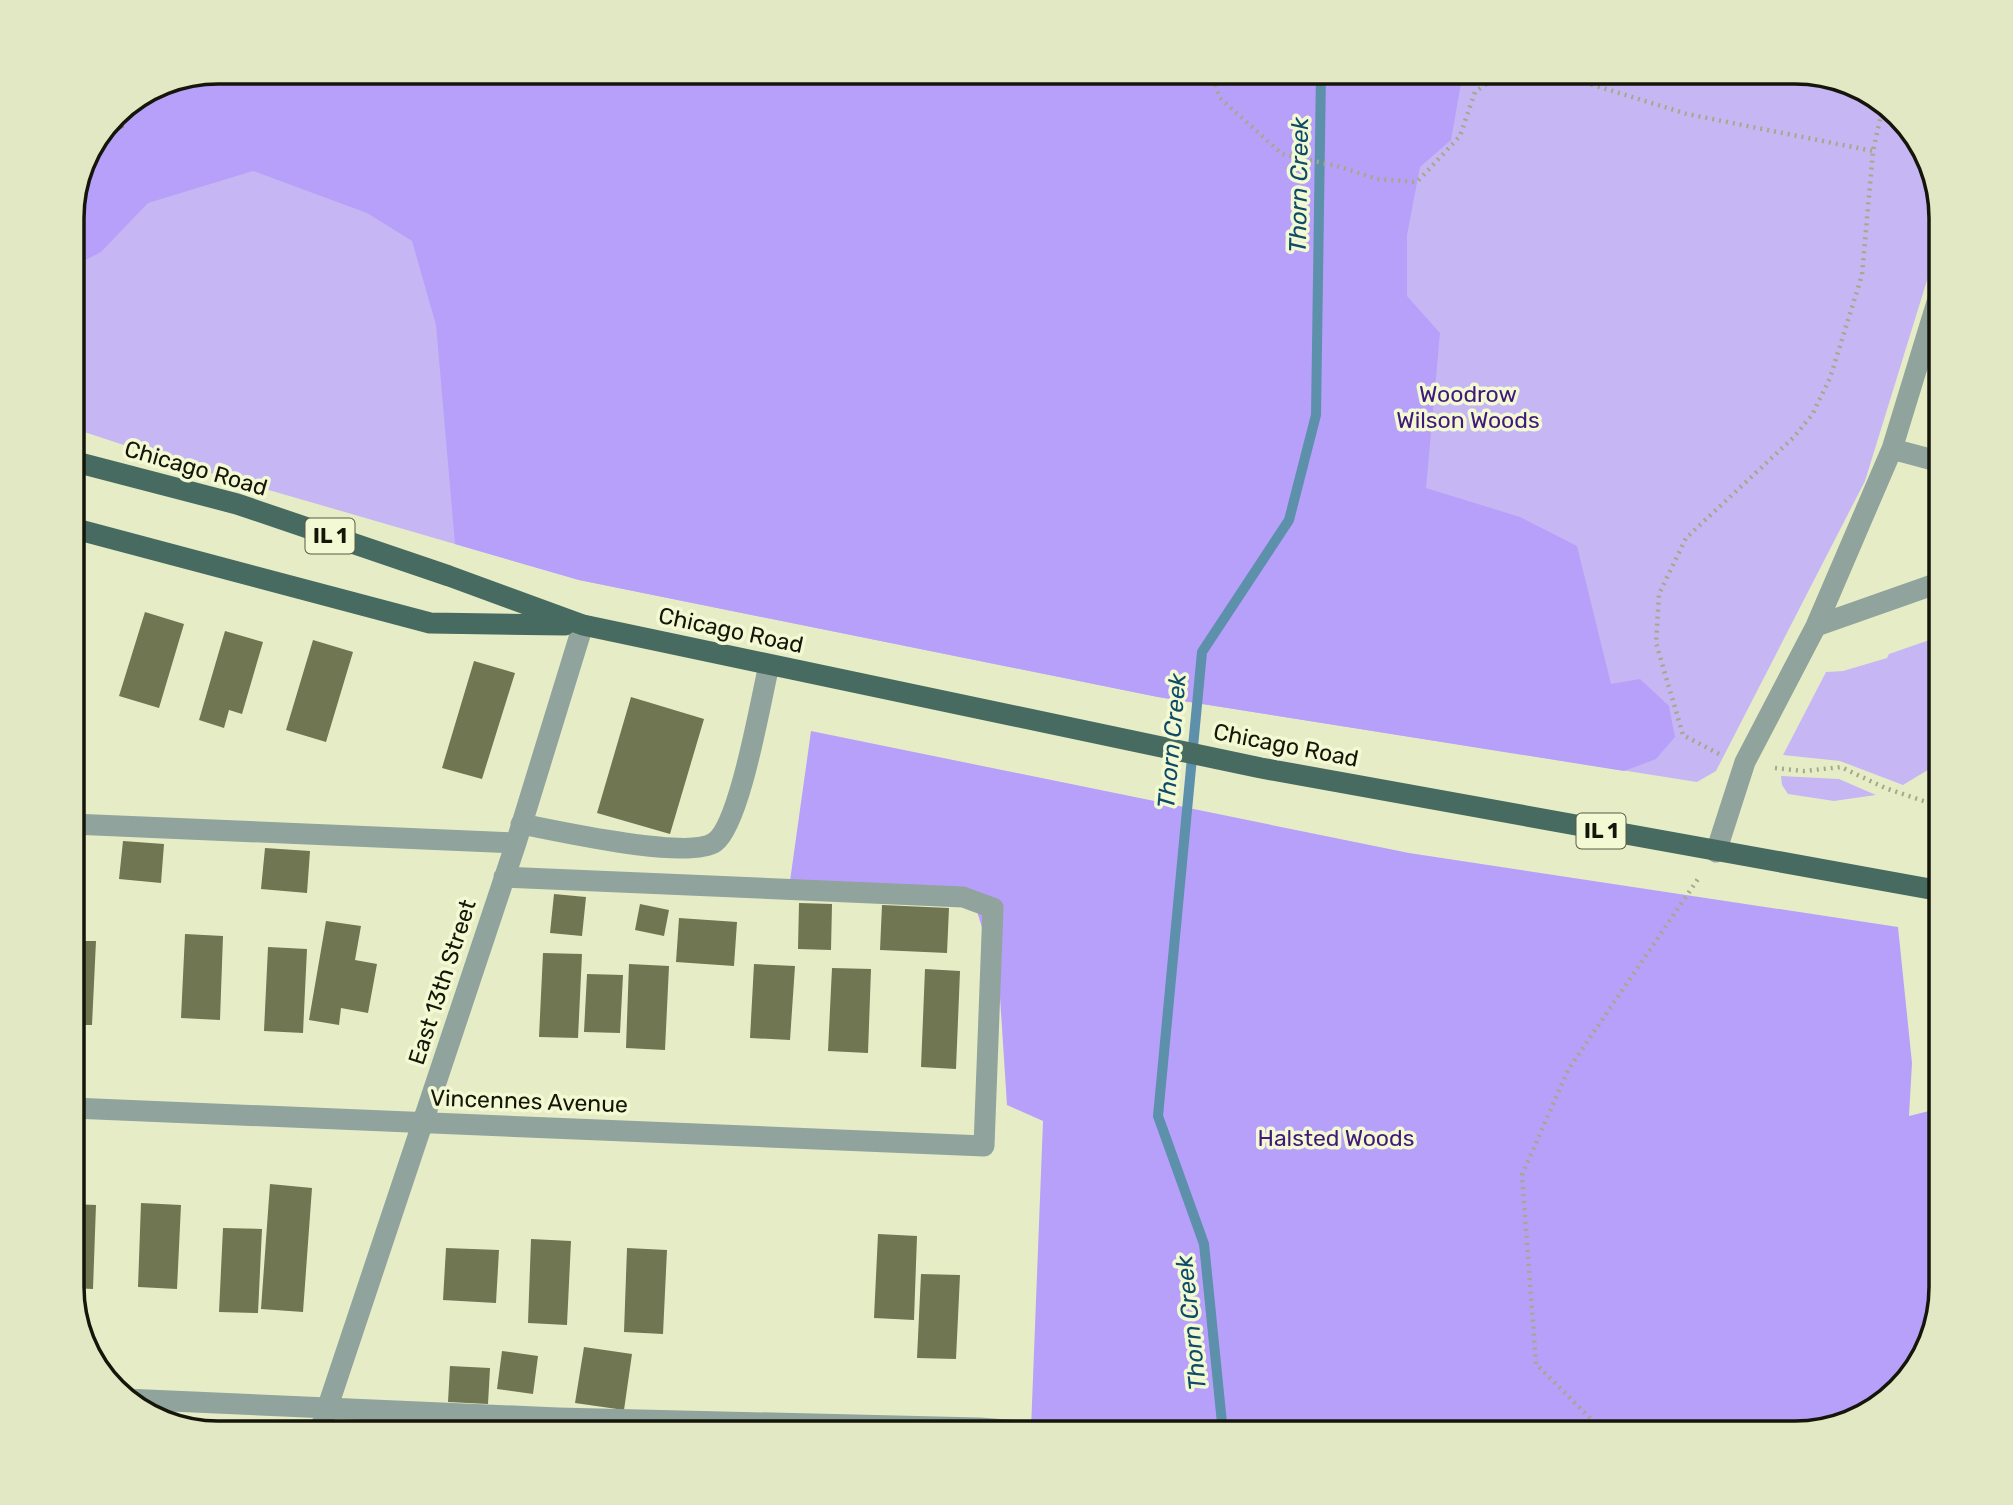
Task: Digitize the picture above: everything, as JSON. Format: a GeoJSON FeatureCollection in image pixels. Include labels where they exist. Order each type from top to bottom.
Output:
{"type":"FeatureCollection","features":[{"type":"Feature","properties":{"kind":"main road","name":"Chicago Road"},"geometry":{"type":"LineString","coordinates":[[84,464],[237,505],[449,576],[583,625],[1261,768],[1929,889]]}},
{"type":"Feature","properties":{"kind":"main road","name":"Chicago Road"},"geometry":{"type":"LineString","coordinates":[[84,537],[430,622],[583,625]]}},
{"type":"Feature","properties":{"kind":"street"},"geometry":{"type":"LineString","coordinates":[[1716,852],[1745,762],[1816,626],[1892,449],[1929,328]]}},
{"type":"Feature","properties":{"kind":"street"},"geometry":{"type":"LineString","coordinates":[[1892,449],[1929,459]]}},
{"type":"Feature","properties":{"kind":"street"},"geometry":{"type":"LineString","coordinates":[[1816,626],[1929,586]]}},
{"type":"Feature","properties":{"kind":"street","name":"East 13th Street"},"geometry":{"type":"LineString","coordinates":[[323,1421],[519,833],[583,625]]}},
{"type":"Feature","properties":{"kind":"street"},"geometry":{"type":"LineString","coordinates":[[84,824],[519,833],[661,848],[704,848],[718,841],[732,816],[769,665]]}},
{"type":"Feature","properties":{"kind":"street","name":"Vincennes Avenue"},"geometry":{"type":"LineString","coordinates":[[84,1108],[984,1146],[993,908],[963,897],[504,877]]}},
{"type":"Feature","properties":{"kind":"street"},"geometry":{"type":"LineString","coordinates":[[146,1400],[684,1421]]}},
{"type":"Feature","properties":{"kind":"path"},"geometry":{"type":"LineString","coordinates":[[1215,84],[1220,98],[1282,154],[1338,166],[1377,179],[1417,182],[1460,136],[1475,92],[1486,84]]}},
{"type":"Feature","properties":{"kind":"path"},"geometry":{"type":"LineString","coordinates":[[1590,84],[1687,114],[1873,151]]}},
{"type":"Feature","properties":{"kind":"path"},"geometry":{"type":"LineString","coordinates":[[1881,115],[1873,151],[1862,275],[1829,378],[1812,415],[1793,438],[1686,538],[1659,594],[1656,643],[1683,735],[1723,756],[1745,762],[1804,771],[1841,767],[1885,788],[1929,803]]}},
{"type":"Feature","properties":{"kind":"path"},"geometry":{"type":"LineString","coordinates":[[1593,1421],[1536,1364],[1522,1175],[1568,1070],[1716,852]]}},
{"type":"Feature","properties":{"kind":"green space","name":"Woodrow Wilson Woods"},"geometry":{"type":"Polygon","coordinates":[[[209,84],[1804,84],[1838,91],[1854,98],[1890,123],[1911,151],[1919,167],[1928,200],[1929,274],[1865,481],[1716,771],[1697,782],[1158,697],[579,580],[200,470],[84,432],[84,209],[94,167],[107,143],[123,123],[143,107],[167,94],[209,84]]]}},
{"type":"Feature","properties":{"kind":"green space","name":"Woodrow Wilson Woods"},"geometry":{"type":"Polygon","coordinates":[[[209,84],[1461,84],[1451,140],[1420,167],[1407,235],[1407,296],[1440,333],[1426,488],[1520,517],[1577,546],[1611,684],[1640,679],[1669,706],[1675,737],[1656,759],[1624,771],[1158,697],[579,580],[455,544],[436,325],[412,241],[367,213],[253,171],[148,203],[101,252],[84,261],[84,209],[94,167],[107,143],[123,123],[143,107],[175,91],[209,84]]]}},
{"type":"Feature","properties":{"kind":"green space"},"geometry":{"type":"Polygon","coordinates":[[[1929,640],[1929,769],[1903,785],[1840,761],[1783,755],[1826,672],[1843,671],[1887,658],[1889,654],[1929,640]]]}},
{"type":"Feature","properties":{"kind":"green space","name":"Halsted Woods"},"geometry":{"type":"Polygon","coordinates":[[[811,731],[1409,853],[1898,927],[1912,1063],[1909,1116],[1929,1111],[1929,1287],[1922,1330],[1901,1369],[1883,1388],[1870,1398],[1838,1414],[1804,1421],[1031,1421],[1043,1121],[1007,1105],[999,982],[970,889],[790,881],[811,731]]]}},
{"type":"Feature","properties":{"kind":"green space"},"geometry":{"type":"Polygon","coordinates":[[[1781,776],[1839,779],[1876,795],[1834,801],[1788,794],[1782,785],[1781,776]]]}},
{"type":"Feature","properties":{"kind":"building"},"geometry":{"type":"Polygon","coordinates":[[[145,612],[184,624],[159,708],[119,696],[145,612]]]}},
{"type":"Feature","properties":{"kind":"building"},"geometry":{"type":"Polygon","coordinates":[[[225,631],[263,642],[242,714],[229,710],[224,728],[199,720],[225,631]]]}},
{"type":"Feature","properties":{"kind":"building"},"geometry":{"type":"Polygon","coordinates":[[[313,640],[353,652],[326,742],[286,730],[313,640]]]}},
{"type":"Feature","properties":{"kind":"building"},"geometry":{"type":"Polygon","coordinates":[[[474,661],[515,673],[482,779],[442,768],[474,661]]]}},
{"type":"Feature","properties":{"kind":"building"},"geometry":{"type":"Polygon","coordinates":[[[631,697],[704,719],[670,834],[597,813],[631,697]]]}},
{"type":"Feature","properties":{"kind":"building"},"geometry":{"type":"Polygon","coordinates":[[[123,841],[164,844],[161,883],[119,879],[123,841]]]}},
{"type":"Feature","properties":{"kind":"building"},"geometry":{"type":"Polygon","coordinates":[[[265,848],[310,851],[307,893],[261,889],[265,848]]]}},
{"type":"Feature","properties":{"kind":"building"},"geometry":{"type":"Polygon","coordinates":[[[554,894],[586,897],[582,936],[550,933],[554,894]]]}},
{"type":"Feature","properties":{"kind":"building"},"geometry":{"type":"Polygon","coordinates":[[[799,903],[832,904],[831,950],[798,949],[799,903]]]}},
{"type":"Feature","properties":{"kind":"building"},"geometry":{"type":"Polygon","coordinates":[[[640,904],[669,910],[664,936],[635,930],[640,904]]]}},
{"type":"Feature","properties":{"kind":"building"},"geometry":{"type":"Polygon","coordinates":[[[882,905],[949,908],[947,953],[880,950],[882,905]]]}},
{"type":"Feature","properties":{"kind":"building"},"geometry":{"type":"Polygon","coordinates":[[[679,918],[737,922],[734,966],[676,962],[679,918]]]}},
{"type":"Feature","properties":{"kind":"building"},"geometry":{"type":"Polygon","coordinates":[[[326,921],[361,926],[355,960],[377,964],[368,1013],[341,1008],[339,1025],[309,1020],[326,921]]]}},
{"type":"Feature","properties":{"kind":"building"},"geometry":{"type":"Polygon","coordinates":[[[185,934],[223,936],[220,1020],[181,1018],[185,934]]]}},
{"type":"Feature","properties":{"kind":"building"},"geometry":{"type":"Polygon","coordinates":[[[84,941],[96,941],[92,1025],[84,1025],[84,941]]]}},
{"type":"Feature","properties":{"kind":"building"},"geometry":{"type":"Polygon","coordinates":[[[268,947],[307,949],[303,1033],[264,1031],[268,947]]]}},
{"type":"Feature","properties":{"kind":"building"},"geometry":{"type":"Polygon","coordinates":[[[543,953],[582,954],[578,1038],[539,1037],[543,953]]]}},
{"type":"Feature","properties":{"kind":"building"},"geometry":{"type":"Polygon","coordinates":[[[629,964],[669,966],[665,1050],[626,1048],[629,964]]]}},
{"type":"Feature","properties":{"kind":"building"},"geometry":{"type":"Polygon","coordinates":[[[754,964],[795,966],[790,1040],[750,1038],[754,964]]]}},
{"type":"Feature","properties":{"kind":"building"},"geometry":{"type":"Polygon","coordinates":[[[832,968],[871,969],[868,1053],[828,1051],[832,968]]]}},
{"type":"Feature","properties":{"kind":"building"},"geometry":{"type":"Polygon","coordinates":[[[925,969],[960,971],[956,1069],[921,1067],[925,969]]]}},
{"type":"Feature","properties":{"kind":"building"},"geometry":{"type":"Polygon","coordinates":[[[587,974],[623,975],[620,1033],[584,1032],[587,974]]]}},
{"type":"Feature","properties":{"kind":"building"},"geometry":{"type":"Polygon","coordinates":[[[270,1184],[312,1188],[303,1312],[261,1309],[270,1184]]]}},
{"type":"Feature","properties":{"kind":"building"},"geometry":{"type":"Polygon","coordinates":[[[141,1203],[181,1205],[177,1289],[138,1287],[141,1203]]]}},
{"type":"Feature","properties":{"kind":"building"},"geometry":{"type":"Polygon","coordinates":[[[84,1204],[96,1205],[93,1289],[84,1289],[84,1204]]]}},
{"type":"Feature","properties":{"kind":"building"},"geometry":{"type":"Polygon","coordinates":[[[223,1228],[262,1229],[258,1313],[219,1312],[223,1228]]]}},
{"type":"Feature","properties":{"kind":"building"},"geometry":{"type":"Polygon","coordinates":[[[878,1234],[917,1236],[914,1320],[874,1318],[878,1234]]]}},
{"type":"Feature","properties":{"kind":"building"},"geometry":{"type":"Polygon","coordinates":[[[531,1239],[571,1241],[567,1325],[528,1323],[531,1239]]]}},
{"type":"Feature","properties":{"kind":"building"},"geometry":{"type":"Polygon","coordinates":[[[446,1248],[499,1250],[496,1303],[443,1300],[446,1248]]]}},
{"type":"Feature","properties":{"kind":"building"},"geometry":{"type":"Polygon","coordinates":[[[627,1248],[667,1250],[663,1334],[624,1332],[627,1248]]]}},
{"type":"Feature","properties":{"kind":"building"},"geometry":{"type":"Polygon","coordinates":[[[921,1274],[960,1275],[956,1359],[917,1358],[921,1274]]]}},
{"type":"Feature","properties":{"kind":"building"},"geometry":{"type":"Polygon","coordinates":[[[584,1347],[632,1354],[624,1410],[575,1403],[584,1347]]]}},
{"type":"Feature","properties":{"kind":"building"},"geometry":{"type":"Polygon","coordinates":[[[502,1351],[538,1356],[533,1394],[497,1389],[502,1351]]]}},
{"type":"Feature","properties":{"kind":"building"},"geometry":{"type":"Polygon","coordinates":[[[450,1366],[490,1368],[488,1404],[448,1402],[450,1366]]]}},
{"type":"Feature","properties":{"kind":"waterway","name":"Thorn Creek"},"geometry":{"type":"LineString","coordinates":[[1222,1421],[1204,1244],[1158,1116],[1202,652],[1289,520],[1316,415],[1321,84]]}}]}
